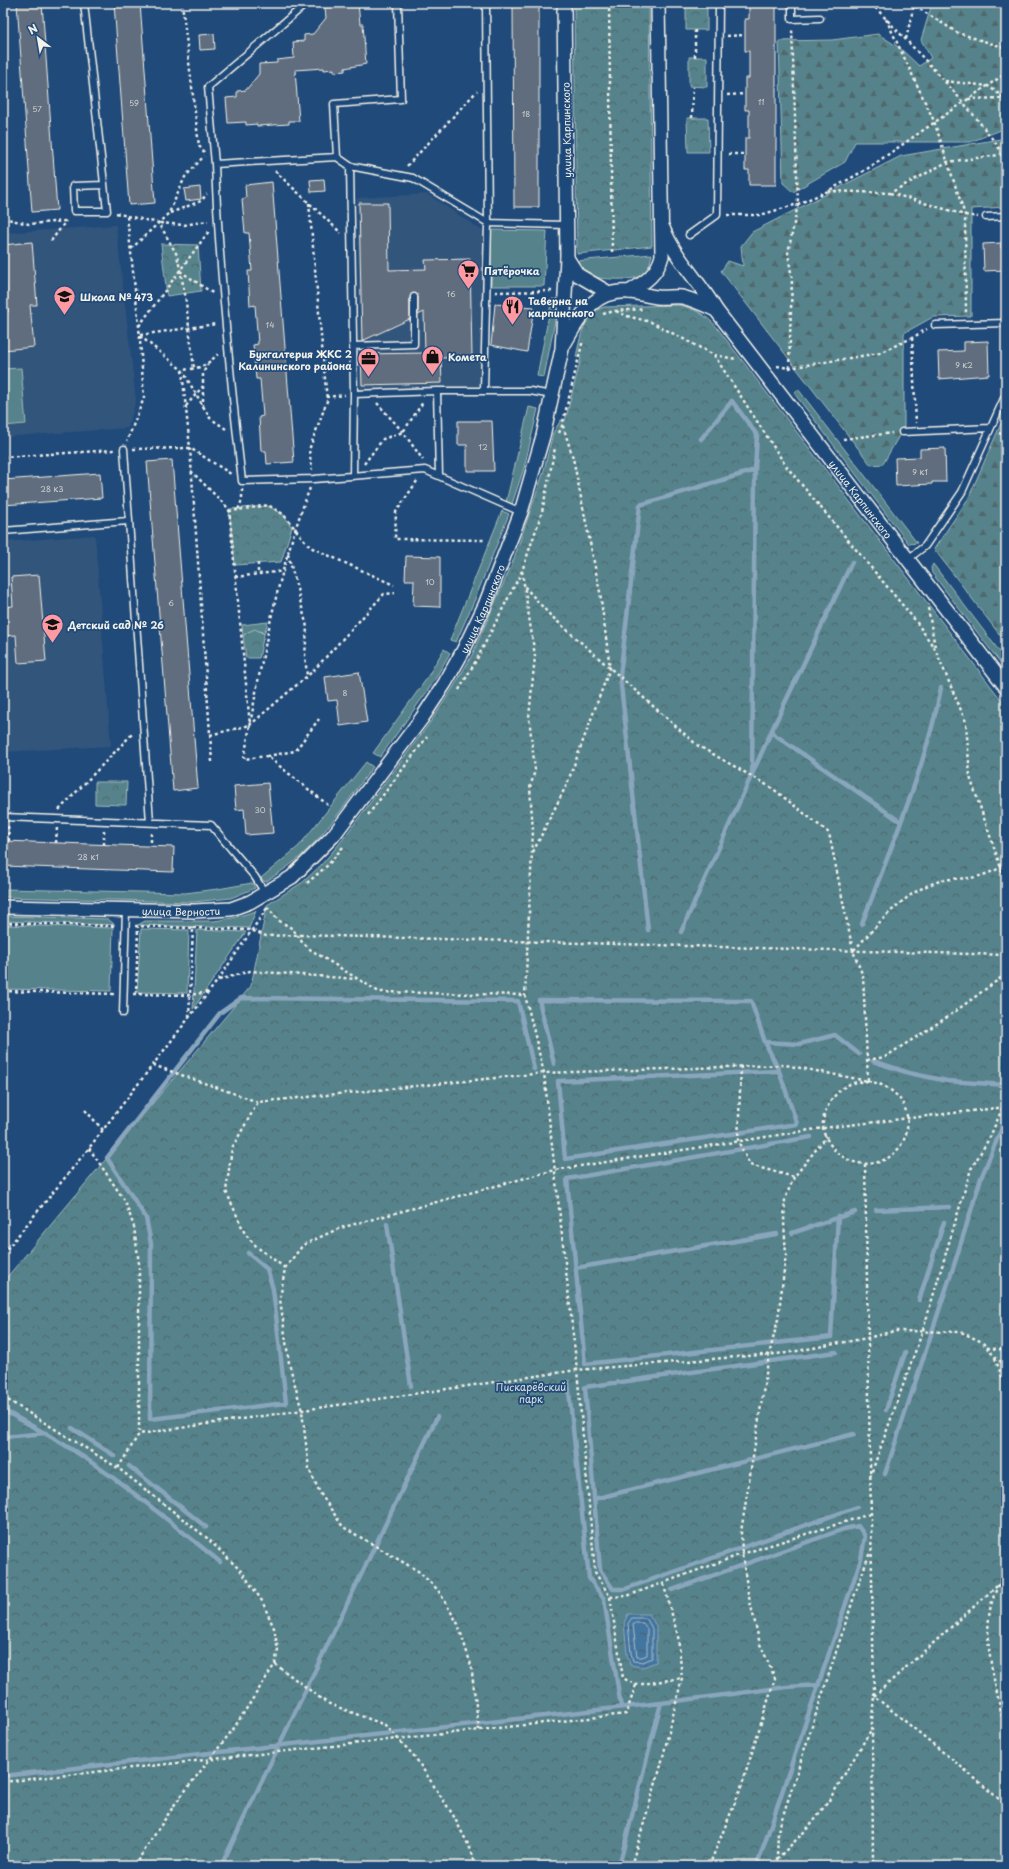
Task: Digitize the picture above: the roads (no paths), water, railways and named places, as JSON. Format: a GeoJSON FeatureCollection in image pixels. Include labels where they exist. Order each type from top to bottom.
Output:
{"type":"FeatureCollection","features":[{"type":"Feature","properties":{"kind":"street","name":"улица Карпинского"},"geometry":{"type":"LineString","coordinates":[[333,836],[417,724],[445,683],[463,651],[485,604],[521,512],[536,464],[562,349],[566,288],[567,258],[564,3]]}},
{"type":"Feature","properties":{"kind":"street","name":"улица Карпинского"},"geometry":{"type":"LineString","coordinates":[[629,292],[653,275],[662,256],[663,228],[658,3]]}},
{"type":"Feature","properties":{"kind":"street","name":"улица Карпинского"},"geometry":{"type":"LineString","coordinates":[[663,228],[670,245],[704,290],[716,310],[1006,688]]}},
{"type":"Feature","properties":{"kind":"street"},"geometry":{"type":"LineString","coordinates":[[567,258],[578,275],[608,293],[629,292]]}},
{"type":"Feature","properties":{"kind":"street","name":"улица Карпинского"},"geometry":{"type":"LineString","coordinates":[[629,292],[657,297],[681,297],[697,301],[716,310]]}},
{"type":"Feature","properties":{"kind":"street","name":"улица Карпинского"},"geometry":{"type":"LineString","coordinates":[[562,349],[585,311],[594,301],[608,293]]}},
{"type":"Feature","properties":{"kind":"street","name":"улица Верности"},"geometry":{"type":"LineString","coordinates":[[3,907],[214,911],[231,908],[250,902],[266,894],[292,877],[333,836]]}},
{"type":"Feature","properties":{"kind":"lane"},"geometry":{"type":"LineString","coordinates":[[84,3],[107,211],[74,211],[73,186],[104,185]]}},
{"type":"Feature","properties":{"kind":"lane"},"geometry":{"type":"LineString","coordinates":[[307,3],[208,87],[215,164],[217,220],[225,322],[242,481],[314,479],[425,470],[521,512]]}},
{"type":"Feature","properties":{"kind":"lane"},"geometry":{"type":"LineString","coordinates":[[336,157],[334,104],[402,99],[398,3]]}},
{"type":"Feature","properties":{"kind":"lane"},"geometry":{"type":"LineString","coordinates":[[484,391],[488,223],[486,3]]}},
{"type":"Feature","properties":{"kind":"lane"},"geometry":{"type":"LineString","coordinates":[[688,235],[717,215],[719,3]]}},
{"type":"Feature","properties":{"kind":"lane"},"geometry":{"type":"LineString","coordinates":[[792,3],[792,18],[820,18]]}},
{"type":"Feature","properties":{"kind":"lane"},"geometry":{"type":"LineString","coordinates":[[215,164],[336,157],[350,166],[400,174],[413,178],[488,223],[566,225]]}},
{"type":"Feature","properties":{"kind":"lane"},"geometry":{"type":"LineString","coordinates":[[350,166],[354,476]]}},
{"type":"Feature","properties":{"kind":"lane"},"geometry":{"type":"LineString","coordinates":[[986,217],[1006,216]]}},
{"type":"Feature","properties":{"kind":"lane"},"geometry":{"type":"LineString","coordinates":[[353,346],[414,344],[414,297]]}},
{"type":"Feature","properties":{"kind":"lane"},"geometry":{"type":"LineString","coordinates":[[935,324],[1006,323]]}},
{"type":"Feature","properties":{"kind":"lane"},"geometry":{"type":"LineString","coordinates":[[354,394],[437,391],[530,391],[552,395]]}},
{"type":"Feature","properties":{"kind":"lane"},"geometry":{"type":"LineString","coordinates":[[437,391],[440,476]]}},
{"type":"Feature","properties":{"kind":"lane"},"geometry":{"type":"LineString","coordinates":[[908,559],[925,546],[962,492],[1006,394]]}},
{"type":"Feature","properties":{"kind":"lane"},"geometry":{"type":"LineString","coordinates":[[902,432],[990,428]]}},
{"type":"Feature","properties":{"kind":"lane"},"geometry":{"type":"LineString","coordinates":[[124,449],[150,822]]}},
{"type":"Feature","properties":{"kind":"lane"},"geometry":{"type":"LineString","coordinates":[[3,531],[128,521]]}},
{"type":"Feature","properties":{"kind":"lane"},"geometry":{"type":"LineString","coordinates":[[5,817],[211,825],[254,877],[266,894]]}},
{"type":"Feature","properties":{"kind":"lane"},"geometry":{"type":"LineString","coordinates":[[123,1013],[126,910]]}},
{"type":"Feature","properties":{"kind":"water"},"geometry":{"type":"Polygon","coordinates":[[[628,1614],[649,1614],[656,1626],[656,1662],[643,1667],[630,1665],[627,1654],[624,1623],[628,1614]]]}},
{"type":"Feature","properties":{"kind":"waterway"},"geometry":{"type":"LineString","coordinates":[[701,439],[732,401],[757,435],[755,470]]}},
{"type":"Feature","properties":{"kind":"waterway"},"geometry":{"type":"LineString","coordinates":[[648,930],[620,676],[640,505],[755,470],[752,776]]}},
{"type":"Feature","properties":{"kind":"waterway"},"geometry":{"type":"LineString","coordinates":[[681,932],[771,732],[852,562]]}},
{"type":"Feature","properties":{"kind":"waterway"},"geometry":{"type":"LineString","coordinates":[[862,924],[917,778],[941,688]]}},
{"type":"Feature","properties":{"kind":"waterway"},"geometry":{"type":"LineString","coordinates":[[771,732],[901,822]]}},
{"type":"Feature","properties":{"kind":"waterway"},"geometry":{"type":"LineString","coordinates":[[248,1253],[267,1269],[273,1289],[286,1403],[150,1419],[151,1244],[146,1218],[107,1158],[220,1013],[241,998],[518,1001],[534,1069]]}},
{"type":"Feature","properties":{"kind":"waterway"},"geometry":{"type":"LineString","coordinates":[[554,1064],[539,1000],[751,1001],[765,1042],[779,1071],[797,1124],[565,1159],[558,1081],[779,1071]]}},
{"type":"Feature","properties":{"kind":"waterway"},"geometry":{"type":"LineString","coordinates":[[765,1042],[799,1044],[835,1035],[859,1054]]}},
{"type":"Feature","properties":{"kind":"waterway"},"geometry":{"type":"LineString","coordinates":[[873,1061],[909,1073],[947,1081],[1006,1085]]}},
{"type":"Feature","properties":{"kind":"waterway"},"geometry":{"type":"LineString","coordinates":[[885,1474],[956,1259],[981,1178],[1006,1118]]}},
{"type":"Feature","properties":{"kind":"waterway"},"geometry":{"type":"LineString","coordinates":[[811,1137],[567,1179],[585,1364],[831,1337],[838,1216]]}},
{"type":"Feature","properties":{"kind":"waterway"},"geometry":{"type":"LineString","coordinates":[[876,1210],[950,1207]]}},
{"type":"Feature","properties":{"kind":"waterway"},"geometry":{"type":"LineString","coordinates":[[792,1233],[855,1212]]}},
{"type":"Feature","properties":{"kind":"waterway"},"geometry":{"type":"LineString","coordinates":[[919,1300],[944,1222]]}},
{"type":"Feature","properties":{"kind":"waterway"},"geometry":{"type":"LineString","coordinates":[[387,1224],[411,1386]]}},
{"type":"Feature","properties":{"kind":"waterway"},"geometry":{"type":"LineString","coordinates":[[575,1268],[777,1234]]}},
{"type":"Feature","properties":{"kind":"waterway"},"geometry":{"type":"LineString","coordinates":[[836,1352],[585,1387],[600,1570],[613,1589],[625,1589],[857,1507]]}},
{"type":"Feature","properties":{"kind":"waterway"},"geometry":{"type":"LineString","coordinates":[[886,1410],[905,1353]]}},
{"type":"Feature","properties":{"kind":"waterway"},"geometry":{"type":"LineString","coordinates":[[568,1382],[589,1578],[604,1599],[621,1707]]}},
{"type":"Feature","properties":{"kind":"waterway"},"geometry":{"type":"LineString","coordinates":[[3,1410],[43,1432],[100,1468],[220,1562]]}},
{"type":"Feature","properties":{"kind":"waterway"},"geometry":{"type":"LineString","coordinates":[[221,1866],[437,1417]]}},
{"type":"Feature","properties":{"kind":"waterway"},"geometry":{"type":"LineString","coordinates":[[72,1428],[115,1456]]}},
{"type":"Feature","properties":{"kind":"waterway"},"geometry":{"type":"LineString","coordinates":[[3,1437],[46,1433]]}},
{"type":"Feature","properties":{"kind":"waterway"},"geometry":{"type":"LineString","coordinates":[[594,1499],[854,1434]]}},
{"type":"Feature","properties":{"kind":"waterway"},"geometry":{"type":"LineString","coordinates":[[129,1466],[206,1527]]}},
{"type":"Feature","properties":{"kind":"waterway"},"geometry":{"type":"LineString","coordinates":[[672,1590],[844,1529],[858,1526],[865,1536],[861,1559],[757,1866]]}},
{"type":"Feature","properties":{"kind":"waterway"},"geometry":{"type":"LineString","coordinates":[[3,1776],[661,1703],[787,1687],[819,1685]]}},
{"type":"Feature","properties":{"kind":"waterway"},"geometry":{"type":"LineString","coordinates":[[619,1866],[661,1703]]}},
{"type":"Feature","properties":{"kind":"place","name":"Пятёрочка"},"geometry":{"type":"Point","coordinates":[469,290]}},
{"type":"Feature","properties":{"kind":"place","name":"Школа № 473"},"geometry":{"type":"Point","coordinates":[65,316]}},
{"type":"Feature","properties":{"kind":"place","name":"Таверна на карпинского"},"geometry":{"type":"Point","coordinates":[512,326]}},
{"type":"Feature","properties":{"kind":"place","name":"Комета"},"geometry":{"type":"Point","coordinates":[433,376]}},
{"type":"Feature","properties":{"kind":"place","name":"Бухгалтерия ЖКС 2 Калининского района"},"geometry":{"type":"Point","coordinates":[368,378]}},
{"type":"Feature","properties":{"kind":"place","name":"Детский сад № 26"},"geometry":{"type":"Point","coordinates":[53,644]}},
{"type":"Feature","properties":{"kind":"park label","name":"Пискарёвский парк"},"geometry":{"type":"Point","coordinates":[531,1392]}}]}
